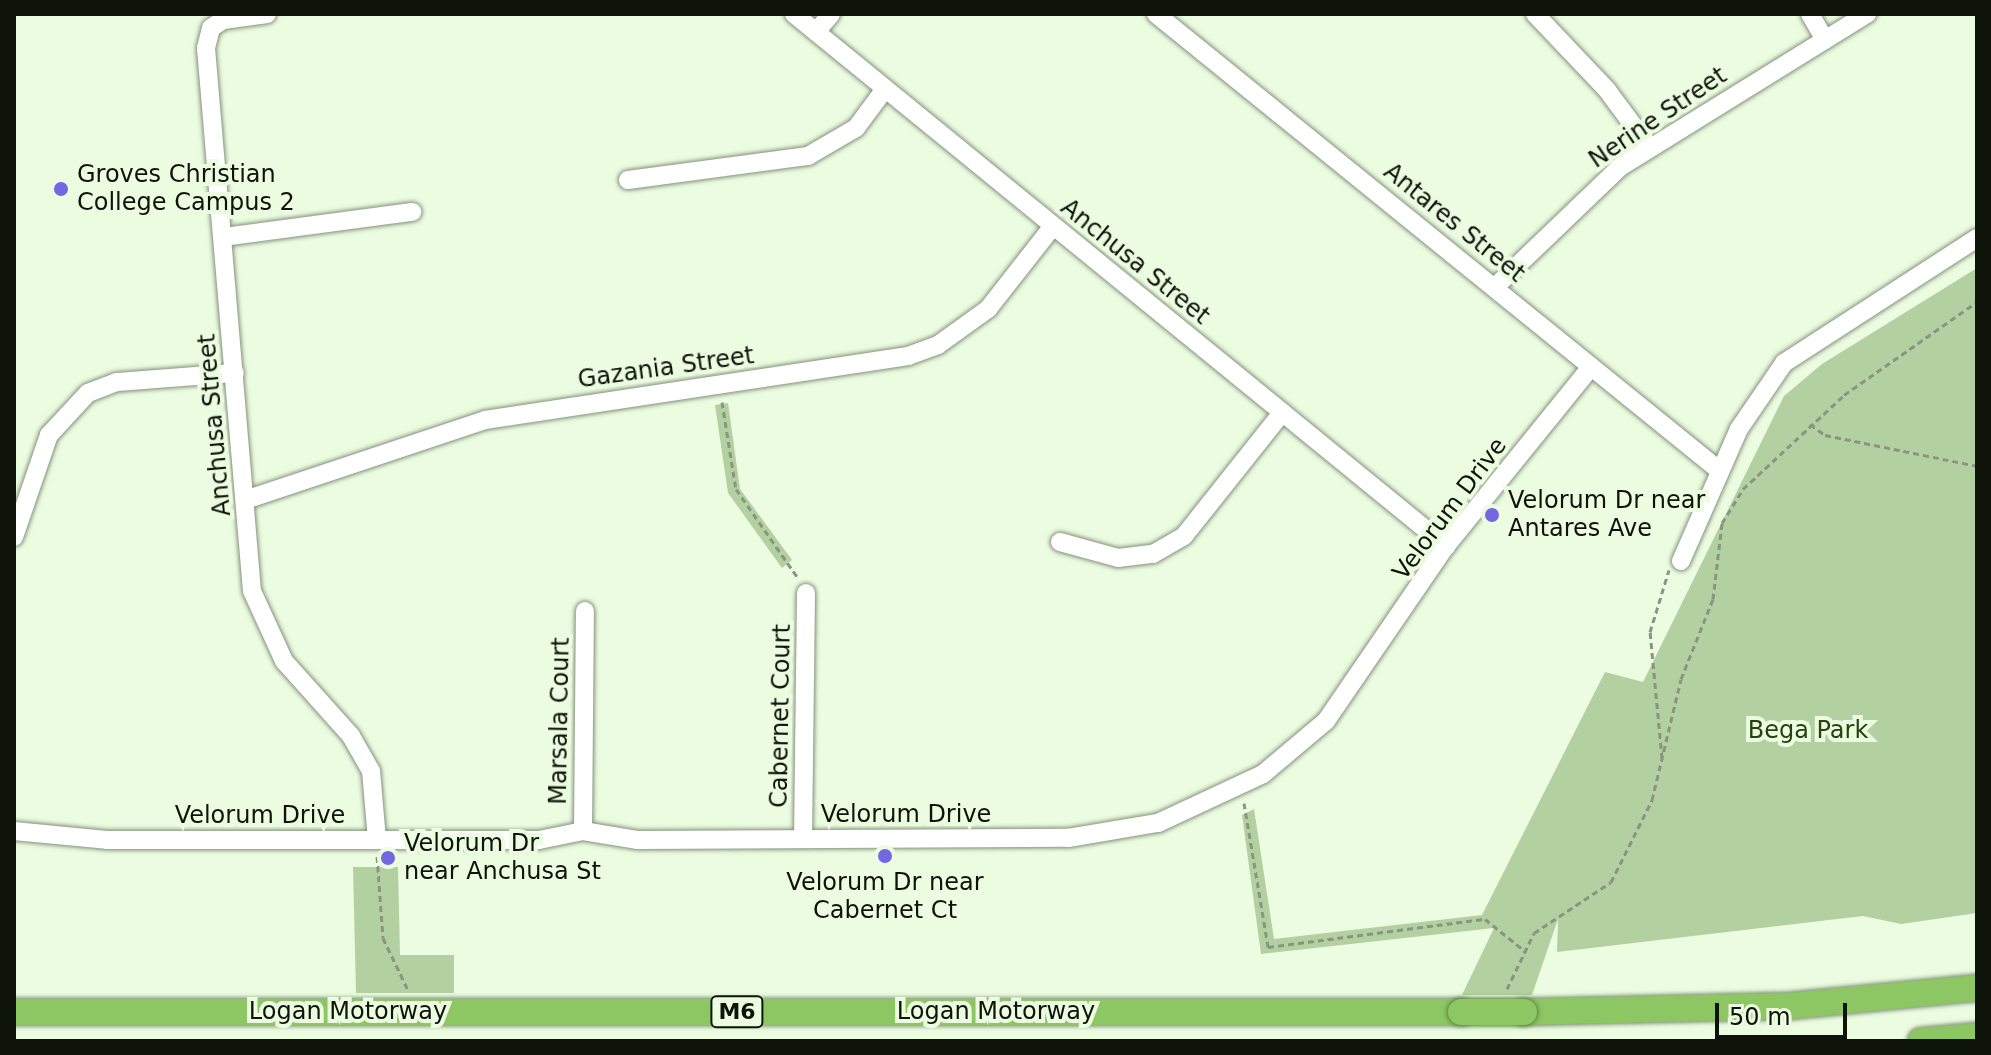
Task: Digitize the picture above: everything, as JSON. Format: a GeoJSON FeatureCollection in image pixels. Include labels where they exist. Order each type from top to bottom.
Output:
{"type":"FeatureCollection","features":[{"type":"Feature","properties":{"kind":"highway","name":"Logan Motorway"},"geometry":{"type":"LineString","coordinates":[[14,1012],[1524,1012],[1789,1006],[1977,988]]}},
{"type":"Feature","properties":{"kind":"highway"},"geometry":{"type":"LineString","coordinates":[[1921,1041],[1977,1036]]}},
{"type":"Feature","properties":{"kind":"street","name":"Anchusa Street"},"geometry":{"type":"LineString","coordinates":[[267,14],[223,20],[211,28],[206,48],[252,591],[265,630],[371,771],[377,840]]}},
{"type":"Feature","properties":{"kind":"street","name":"Anchusa Street"},"geometry":{"type":"LineString","coordinates":[[794,14],[1446,546]]}},
{"type":"Feature","properties":{"kind":"street"},"geometry":{"type":"LineString","coordinates":[[816,32],[831,14]]}},
{"type":"Feature","properties":{"kind":"street","name":"Antares Street"},"geometry":{"type":"LineString","coordinates":[[1156,14],[1720,471]]}},
{"type":"Feature","properties":{"kind":"street"},"geometry":{"type":"LineString","coordinates":[[1535,14],[1607,90],[1650,148]]}},
{"type":"Feature","properties":{"kind":"street"},"geometry":{"type":"LineString","coordinates":[[1810,14],[1825,40]]}},
{"type":"Feature","properties":{"kind":"street","name":"Nerine Street"},"geometry":{"type":"LineString","coordinates":[[1495,287],[1603,181],[1650,148],[1867,14]]}},
{"type":"Feature","properties":{"kind":"street"},"geometry":{"type":"LineString","coordinates":[[628,180],[808,156],[856,128],[885,89]]}},
{"type":"Feature","properties":{"kind":"street"},"geometry":{"type":"LineString","coordinates":[[224,237],[412,212]]}},
{"type":"Feature","properties":{"kind":"street","name":"Gazania Street"},"geometry":{"type":"LineString","coordinates":[[245,500],[485,420],[719,383],[869,364],[938,345],[988,309],[1053,226]]}},
{"type":"Feature","properties":{"kind":"street"},"geometry":{"type":"LineString","coordinates":[[1681,561],[1720,471],[1784,363],[1977,238]]}},
{"type":"Feature","properties":{"kind":"street","name":"Velorum Drive"},"geometry":{"type":"LineString","coordinates":[[14,831],[107,840],[539,840],[583,831],[638,840],[803,839],[1100,835],[1158,823],[1238,789],[1305,742],[1347,698],[1446,546],[1591,367]]}},
{"type":"Feature","properties":{"kind":"street"},"geometry":{"type":"LineString","coordinates":[[14,537],[49,435],[88,393],[117,382],[235,373]]}},
{"type":"Feature","properties":{"kind":"street"},"geometry":{"type":"LineString","coordinates":[[1060,542],[1118,558],[1153,554],[1184,536],[1282,413]]}},
{"type":"Feature","properties":{"kind":"street","name":"Cabernet Court"},"geometry":{"type":"LineString","coordinates":[[803,839],[806,593]]}},
{"type":"Feature","properties":{"kind":"street","name":"Marsala Court"},"geometry":{"type":"LineString","coordinates":[[583,831],[585,611]]}},
{"type":"Feature","properties":{"kind":"path"},"geometry":{"type":"LineString","coordinates":[[1514,969],[1549,919],[1611,882],[1663,762],[1681,679],[1713,599],[1722,523],[1743,489],[1810,424],[1977,302]]}},
{"type":"Feature","properties":{"kind":"path"},"geometry":{"type":"LineString","coordinates":[[719,383],[736,489],[806,593]]}},
{"type":"Feature","properties":{"kind":"path"},"geometry":{"type":"LineString","coordinates":[[1810,424],[1825,435],[1977,466]]}},
{"type":"Feature","properties":{"kind":"path"},"geometry":{"type":"LineString","coordinates":[[1663,762],[1650,632],[1661,581],[1681,561]]}},
{"type":"Feature","properties":{"kind":"path"},"geometry":{"type":"LineString","coordinates":[[1238,789],[1248,810],[1268,947],[1485,919],[1525,951]]}},
{"type":"Feature","properties":{"kind":"path"},"geometry":{"type":"LineString","coordinates":[[377,840],[383,938],[408,993]]}},
{"type":"Feature","properties":{"kind":"green space","name":"Bega Park"},"geometry":{"type":"Polygon","coordinates":[[[1977,268],[1977,913],[1901,924],[1863,916],[1557,952],[1558,919],[1532,995],[1462,995],[1494,928],[1261,954],[1242,815],[1254,809],[1274,939],[1482,915],[1605,672],[1643,682],[1784,396],[1822,364],[1977,268]]]}},
{"type":"Feature","properties":{"kind":"green space"},"geometry":{"type":"Polygon","coordinates":[[[728,403],[740,489],[792,560],[782,568],[728,493],[715,405],[728,403]]]}},
{"type":"Feature","properties":{"kind":"green space"},"geometry":{"type":"Polygon","coordinates":[[[353,867],[398,867],[400,955],[454,955],[454,993],[356,993],[353,867]]]}},
{"type":"Feature","properties":{"kind":"place","name":"Groves Christian College Campus 2"},"geometry":{"type":"Point","coordinates":[61,189]}},
{"type":"Feature","properties":{"kind":"place","name":"Velorum Dr near Antares Ave"},"geometry":{"type":"Point","coordinates":[1492,515]}},
{"type":"Feature","properties":{"kind":"place","name":"Velorum Dr near Cabernet Ct"},"geometry":{"type":"Point","coordinates":[885,856]}},
{"type":"Feature","properties":{"kind":"place","name":"Velorum Dr near Anchusa St"},"geometry":{"type":"Point","coordinates":[388,858]}}]}
